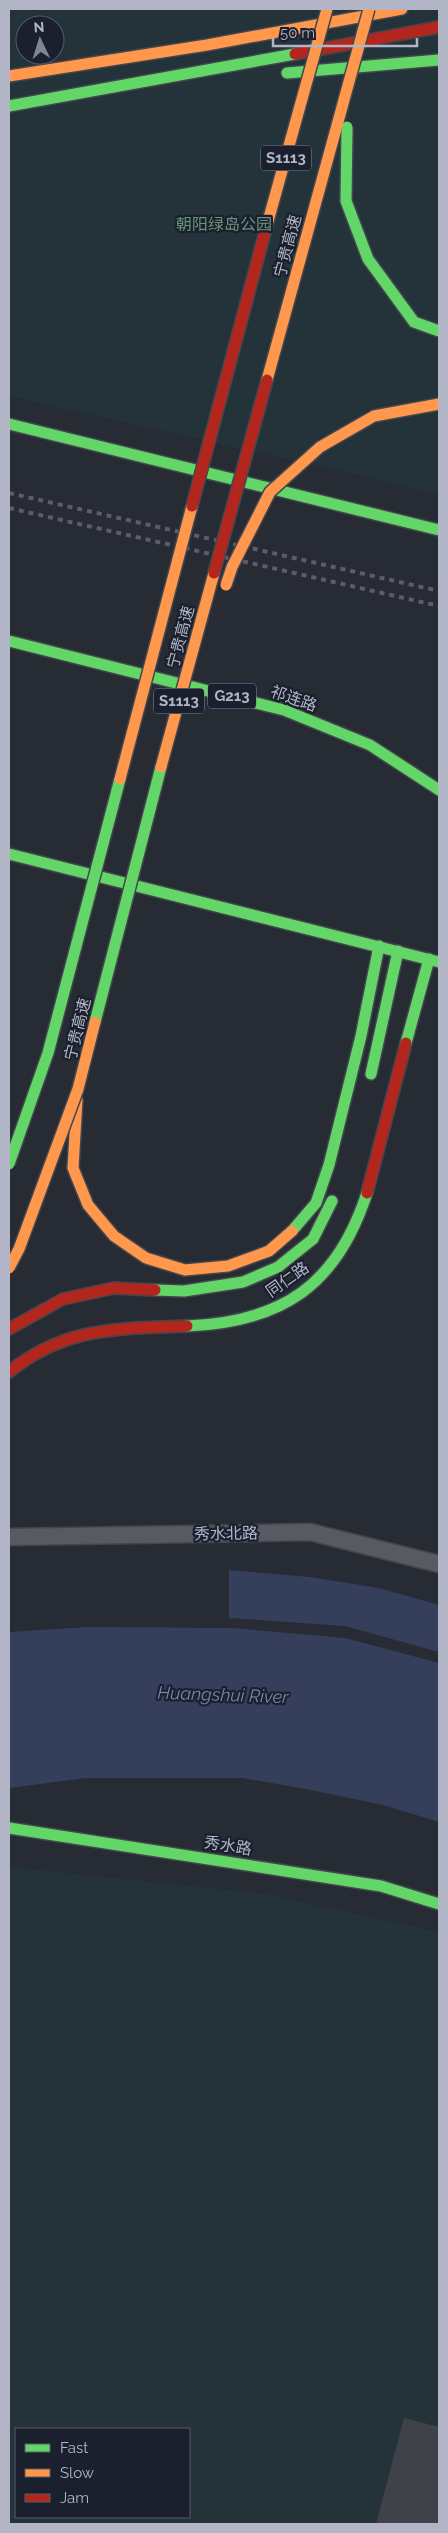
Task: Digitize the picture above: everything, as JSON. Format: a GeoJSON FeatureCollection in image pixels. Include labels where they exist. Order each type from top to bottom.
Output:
{"type":"FeatureCollection","features":[{"type":"Feature","properties":{"kind":"main road","name":"宁贵高速"},"geometry":{"type":"LineString","coordinates":[[9,1268],[19,1249],[78,1089],[147,818],[369,9]]}},
{"type":"Feature","properties":{"kind":"main road"},"geometry":{"type":"LineString","coordinates":[[9,76],[207,45],[402,9]]}},
{"type":"Feature","properties":{"kind":"main road","name":"宁贵高速"},"geometry":{"type":"LineString","coordinates":[[9,1164],[48,1053],[244,307],[326,11]]}},
{"type":"Feature","properties":{"kind":"main road"},"geometry":{"type":"LineString","coordinates":[[9,106],[107,90],[439,27]]}},
{"type":"Feature","properties":{"kind":"main road"},"geometry":{"type":"LineString","coordinates":[[357,52],[347,127],[346,201],[368,259],[414,322],[439,331]]}},
{"type":"Feature","properties":{"kind":"main road"},"geometry":{"type":"LineString","coordinates":[[276,74],[439,60]]}},
{"type":"Feature","properties":{"kind":"main road"},"geometry":{"type":"LineString","coordinates":[[107,90],[226,79]]}},
{"type":"Feature","properties":{"kind":"main road"},"geometry":{"type":"LineString","coordinates":[[223,595],[232,567],[270,492],[320,447],[374,416],[439,404]]}},
{"type":"Feature","properties":{"kind":"main road"},"geometry":{"type":"LineString","coordinates":[[9,424],[439,530]]}},
{"type":"Feature","properties":{"kind":"main road"},"geometry":{"type":"LineString","coordinates":[[147,818],[210,632]]}},
{"type":"Feature","properties":{"kind":"main road","name":"祁连路"},"geometry":{"type":"LineString","coordinates":[[9,641],[284,710],[370,745],[439,790]]}},
{"type":"Feature","properties":{"kind":"main road"},"geometry":{"type":"LineString","coordinates":[[9,652],[27,645]]}},
{"type":"Feature","properties":{"kind":"main road"},"geometry":{"type":"LineString","coordinates":[[9,854],[434,960]]}},
{"type":"Feature","properties":{"kind":"main road"},"geometry":{"type":"LineString","coordinates":[[78,1089],[73,1168],[88,1205],[114,1236],[146,1258],[185,1270],[228,1266],[269,1251],[299,1225],[316,1203],[331,1156],[360,1036],[379,946]]}},
{"type":"Feature","properties":{"kind":"main road"},"geometry":{"type":"LineString","coordinates":[[369,1081],[398,952]]}},
{"type":"Feature","properties":{"kind":"main road","name":"同仁路"},"geometry":{"type":"LineString","coordinates":[[9,1372],[24,1358],[51,1343],[84,1334],[130,1328],[228,1324],[263,1314],[312,1285],[339,1257],[360,1213],[434,960]]}},
{"type":"Feature","properties":{"kind":"main road"},"geometry":{"type":"LineString","coordinates":[[9,1131],[48,1053]]}},
{"type":"Feature","properties":{"kind":"main road"},"geometry":{"type":"LineString","coordinates":[[9,1329],[63,1299],[114,1288],[184,1291],[243,1282],[278,1267],[313,1240],[335,1194]]}},
{"type":"Feature","properties":{"kind":"main road","name":"秀水路"},"geometry":{"type":"LineString","coordinates":[[9,1828],[381,1886],[439,1904]]}},
{"type":"Feature","properties":{"kind":"street","name":"秀水北路"},"geometry":{"type":"LineString","coordinates":[[9,1537],[310,1532],[439,1564]]}},
{"type":"Feature","properties":{"kind":"green space","name":"朝阳绿岛公园"},"geometry":{"type":"Polygon","coordinates":[[[9,9],[439,9],[439,495],[9,396],[9,9]]]}},
{"type":"Feature","properties":{"kind":"green space"},"geometry":{"type":"Polygon","coordinates":[[[9,1867],[265,1894],[439,1932],[439,2524],[9,2524],[9,1867]]]}},
{"type":"Feature","properties":{"kind":"water"},"geometry":{"type":"Polygon","coordinates":[[[229,1570],[310,1577],[379,1588],[439,1605],[439,1652],[345,1626],[229,1618],[229,1570]]]}},
{"type":"Feature","properties":{"kind":"water","name":"Huangshui River"},"geometry":{"type":"Polygon","coordinates":[[[87,1627],[232,1628],[345,1638],[439,1663],[439,1822],[383,1805],[242,1778],[86,1778],[9,1788],[9,1632],[87,1627]]]}},
{"type":"Feature","properties":{"kind":"building"},"geometry":{"type":"Polygon","coordinates":[[[404,2418],[439,2427],[439,2524],[376,2524],[404,2418]]]}},
{"type":"Feature","properties":{"kind":"railway"},"geometry":{"type":"LineString","coordinates":[[9,493],[439,591]]}},
{"type":"Feature","properties":{"kind":"railway"},"geometry":{"type":"LineString","coordinates":[[9,508],[439,606]]}},
{"type":"Feature","properties":{"kind":"traffic: fast"},"geometry":{"type":"LineString","coordinates":[[9,106],[295,54]]}},
{"type":"Feature","properties":{"kind":"traffic: fast"},"geometry":{"type":"LineString","coordinates":[[287,73],[439,60]]}},
{"type":"Feature","properties":{"kind":"traffic: fast"},"geometry":{"type":"LineString","coordinates":[[347,127],[346,201],[368,259],[414,322],[439,331]]}},
{"type":"Feature","properties":{"kind":"traffic: fast"},"geometry":{"type":"LineString","coordinates":[[9,424],[439,530]]}},
{"type":"Feature","properties":{"kind":"traffic: fast"},"geometry":{"type":"LineString","coordinates":[[9,641],[284,710],[370,745],[439,790]]}},
{"type":"Feature","properties":{"kind":"traffic: fast"},"geometry":{"type":"LineString","coordinates":[[95,1022],[161,767]]}},
{"type":"Feature","properties":{"kind":"traffic: fast"},"geometry":{"type":"LineString","coordinates":[[9,1164],[48,1053],[120,779]]}},
{"type":"Feature","properties":{"kind":"traffic: fast"},"geometry":{"type":"LineString","coordinates":[[9,854],[439,962]]}},
{"type":"Feature","properties":{"kind":"traffic: fast"},"geometry":{"type":"LineString","coordinates":[[292,1231],[316,1203],[329,1165],[361,1036],[379,946]]}},
{"type":"Feature","properties":{"kind":"traffic: fast"},"geometry":{"type":"LineString","coordinates":[[371,1074],[398,951]]}},
{"type":"Feature","properties":{"kind":"traffic: fast"},"geometry":{"type":"LineString","coordinates":[[406,1043],[429,959]]}},
{"type":"Feature","properties":{"kind":"traffic: fast"},"geometry":{"type":"LineString","coordinates":[[187,1326],[221,1323],[251,1316],[278,1306],[302,1292],[322,1274],[340,1252],[355,1225],[367,1193]]}},
{"type":"Feature","properties":{"kind":"traffic: fast"},"geometry":{"type":"LineString","coordinates":[[155,1290],[184,1291],[243,1282],[278,1267],[313,1239],[332,1201]]}},
{"type":"Feature","properties":{"kind":"traffic: fast"},"geometry":{"type":"LineString","coordinates":[[9,1828],[381,1886],[439,1904]]}},
{"type":"Feature","properties":{"kind":"traffic: slow"},"geometry":{"type":"LineString","coordinates":[[265,232],[327,9]]}},
{"type":"Feature","properties":{"kind":"traffic: slow"},"geometry":{"type":"LineString","coordinates":[[267,380],[369,9]]}},
{"type":"Feature","properties":{"kind":"traffic: slow"},"geometry":{"type":"LineString","coordinates":[[9,76],[207,45],[402,9]]}},
{"type":"Feature","properties":{"kind":"traffic: slow"},"geometry":{"type":"LineString","coordinates":[[226,585],[232,567],[270,492],[320,447],[374,416],[439,404]]}},
{"type":"Feature","properties":{"kind":"traffic: slow"},"geometry":{"type":"LineString","coordinates":[[120,779],[192,506]]}},
{"type":"Feature","properties":{"kind":"traffic: slow"},"geometry":{"type":"LineString","coordinates":[[161,767],[214,573]]}},
{"type":"Feature","properties":{"kind":"traffic: slow"},"geometry":{"type":"LineString","coordinates":[[9,1268],[19,1249],[78,1089],[95,1022]]}},
{"type":"Feature","properties":{"kind":"traffic: slow"},"geometry":{"type":"LineString","coordinates":[[77,1100],[73,1168],[88,1205],[114,1236],[146,1258],[185,1270],[228,1266],[269,1251],[292,1231]]}},
{"type":"Feature","properties":{"kind":"traffic: jam"},"geometry":{"type":"LineString","coordinates":[[295,54],[439,27]]}},
{"type":"Feature","properties":{"kind":"traffic: jam"},"geometry":{"type":"LineString","coordinates":[[192,506],[265,232]]}},
{"type":"Feature","properties":{"kind":"traffic: jam"},"geometry":{"type":"LineString","coordinates":[[214,573],[267,380]]}},
{"type":"Feature","properties":{"kind":"traffic: jam"},"geometry":{"type":"LineString","coordinates":[[367,1193],[406,1043]]}},
{"type":"Feature","properties":{"kind":"traffic: jam"},"geometry":{"type":"LineString","coordinates":[[9,1329],[63,1299],[114,1288],[155,1290]]}},
{"type":"Feature","properties":{"kind":"traffic: jam"},"geometry":{"type":"LineString","coordinates":[[9,1372],[30,1357],[72,1338],[115,1330],[187,1326]]}}]}
